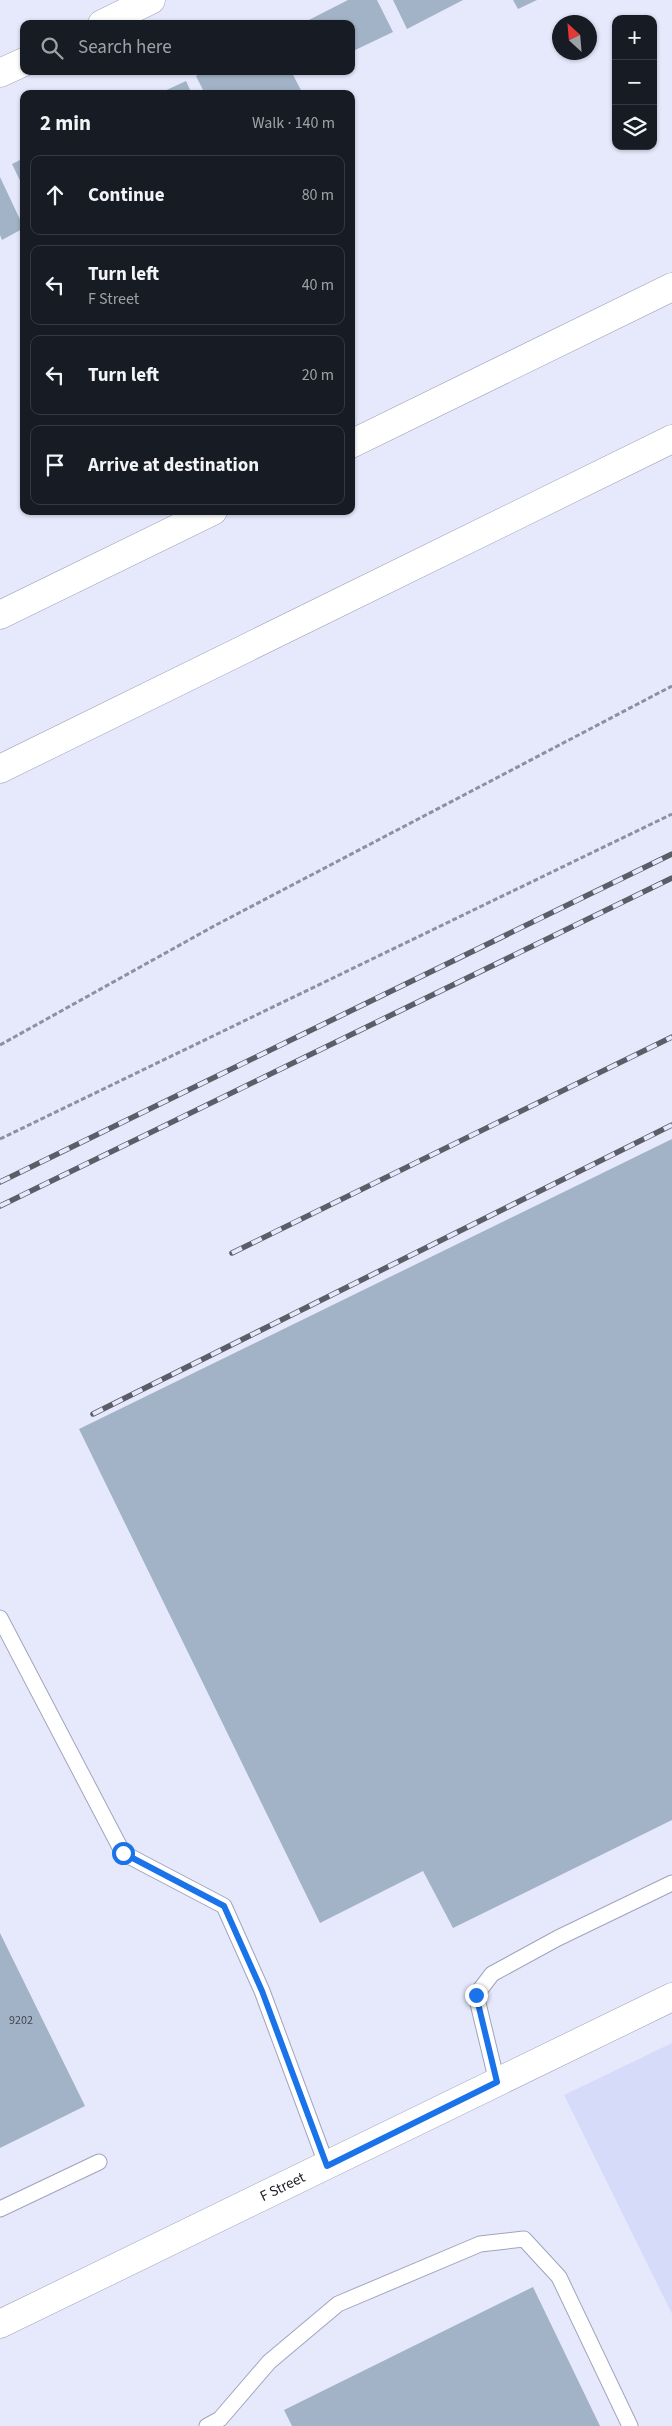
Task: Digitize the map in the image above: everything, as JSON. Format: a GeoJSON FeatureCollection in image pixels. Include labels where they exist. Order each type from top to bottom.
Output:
{"type":"FeatureCollection","features":[{"type":"Feature","properties":{"kind":"main road"},"geometry":{"type":"LineString","coordinates":[[110,20],[151,0]]}},
{"type":"Feature","properties":{"kind":"main road"},"geometry":{"type":"LineString","coordinates":[[0,73],[20,64]]}},
{"type":"Feature","properties":{"kind":"main road"},"geometry":{"type":"LineString","coordinates":[[355,442],[672,287]]}},
{"type":"Feature","properties":{"kind":"main road"},"geometry":{"type":"LineString","coordinates":[[0,769],[672,439]]}},
{"type":"Feature","properties":{"kind":"main road"},"geometry":{"type":"LineString","coordinates":[[0,615],[205,515]]}},
{"type":"Feature","properties":{"kind":"main road","name":"F Street"},"geometry":{"type":"LineString","coordinates":[[0,2324],[672,1997]]}},
{"type":"Feature","properties":{"kind":"lane"},"geometry":{"type":"LineString","coordinates":[[0,1618],[123,1853],[224,1906],[262,1991],[327,2166]]}},
{"type":"Feature","properties":{"kind":"lane"},"geometry":{"type":"LineString","coordinates":[[497,2082],[476,1995],[492,1974],[558,1938],[672,1883]]}},
{"type":"Feature","properties":{"kind":"lane"},"geometry":{"type":"LineString","coordinates":[[0,2209],[99,2162]]}},
{"type":"Feature","properties":{"kind":"lane"},"geometry":{"type":"LineString","coordinates":[[207,2426],[220,2419],[269,2362],[338,2304],[480,2244],[524,2239],[559,2277],[630,2426]]}},
{"type":"Feature","properties":{"kind":"path"},"geometry":{"type":"LineString","coordinates":[[0,1045],[214,926],[672,686]]}},
{"type":"Feature","properties":{"kind":"path"},"geometry":{"type":"LineString","coordinates":[[0,1139],[672,814]]}},
{"type":"Feature","properties":{"kind":"shaded area"},"geometry":{"type":"Polygon","coordinates":[[[672,2043],[672,2314],[564,2095],[672,2043]]]}},
{"type":"Feature","properties":{"kind":"building"},"geometry":{"type":"Polygon","coordinates":[[[348,0],[377,0],[393,32],[355,50],[355,20],[309,20],[348,0]]]}},
{"type":"Feature","properties":{"kind":"building"},"geometry":{"type":"Polygon","coordinates":[[[393,0],[463,0],[407,29],[393,0]]]}},
{"type":"Feature","properties":{"kind":"building"},"geometry":{"type":"Polygon","coordinates":[[[513,0],[537,0],[518,9],[513,0]]]}},
{"type":"Feature","properties":{"kind":"building"},"geometry":{"type":"Polygon","coordinates":[[[293,75],[301,90],[203,90],[196,76],[293,75]]]}},
{"type":"Feature","properties":{"kind":"building"},"geometry":{"type":"Polygon","coordinates":[[[186,81],[190,90],[167,90],[186,81]]]}},
{"type":"Feature","properties":{"kind":"building"},"geometry":{"type":"Polygon","coordinates":[[[20,160],[20,181],[12,164],[20,160]]]}},
{"type":"Feature","properties":{"kind":"building"},"geometry":{"type":"Polygon","coordinates":[[[0,177],[20,220],[20,230],[2,240],[0,235],[0,177]]]}},
{"type":"Feature","properties":{"kind":"building"},"geometry":{"type":"Polygon","coordinates":[[[672,1139],[672,1820],[453,1928],[423,1871],[320,1923],[79,1429],[672,1139]]]}},
{"type":"Feature","properties":{"kind":"building"},"geometry":{"type":"Polygon","coordinates":[[[0,1933],[85,2106],[0,2148],[0,1933]]]}},
{"type":"Feature","properties":{"kind":"building"},"geometry":{"type":"Polygon","coordinates":[[[533,2287],[600,2426],[292,2426],[284,2410],[533,2287]]]}},
{"type":"Feature","properties":{"kind":"railway"},"geometry":{"type":"LineString","coordinates":[[0,1182],[672,854]]}},
{"type":"Feature","properties":{"kind":"railway"},"geometry":{"type":"LineString","coordinates":[[0,1206],[672,878]]}},
{"type":"Feature","properties":{"kind":"railway"},"geometry":{"type":"LineString","coordinates":[[232,1253],[672,1037]]}},
{"type":"Feature","properties":{"kind":"railway"},"geometry":{"type":"LineString","coordinates":[[93,1414],[672,1125]]}},
{"type":"Feature","properties":{"kind":"route"},"geometry":{"type":"LineString","coordinates":[[123,1853],[224,1906],[262,1991],[327,2166],[497,2082],[476,1995]]}}]}
